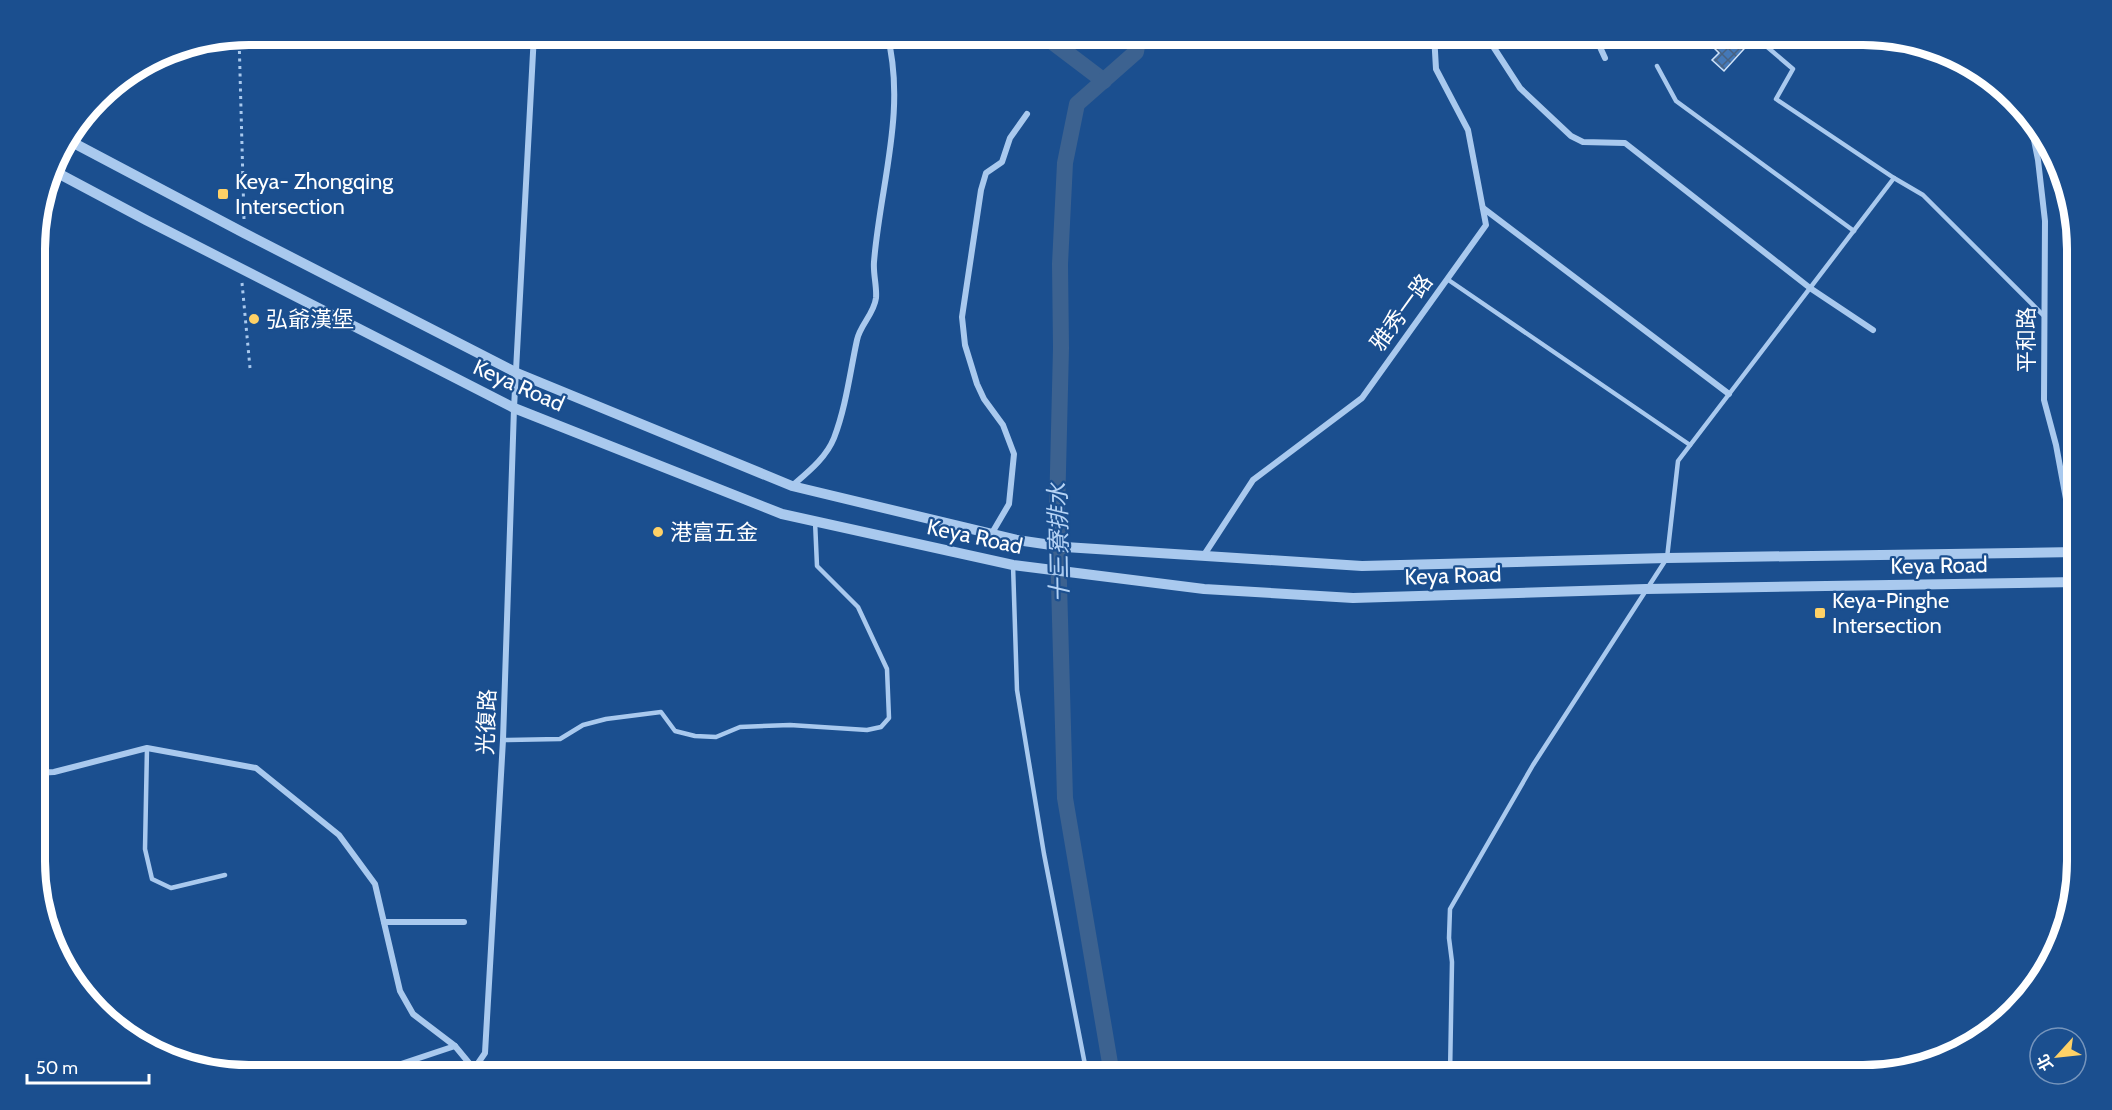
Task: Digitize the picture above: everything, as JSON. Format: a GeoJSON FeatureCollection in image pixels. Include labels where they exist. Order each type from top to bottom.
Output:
{"type":"FeatureCollection","features":[{"type":"Feature","properties":{"kind":"street","name":"光復路"},"geometry":{"type":"LineString","coordinates":[[479,1065],[485,1053],[503,740],[514,408],[533,45]]}},
{"type":"Feature","properties":{"kind":"street"},"geometry":{"type":"LineString","coordinates":[[792,486],[816,466],[834,439],[858,336],[876,299],[874,263],[894,111],[889,45]]}},
{"type":"Feature","properties":{"kind":"street","name":"雅秀一路"},"geometry":{"type":"LineString","coordinates":[[1204,555],[1253,480],[1362,398],[1486,225],[1468,129],[1436,69],[1435,45]]}},
{"type":"Feature","properties":{"kind":"street"},"geometry":{"type":"LineString","coordinates":[[1492,45],[1520,88],[1571,136],[1583,142],[1625,143],[1810,288],[1873,330]]}},
{"type":"Feature","properties":{"kind":"street"},"geometry":{"type":"LineString","coordinates":[[1599,45],[1605,58]]}},
{"type":"Feature","properties":{"kind":"street"},"geometry":{"type":"LineString","coordinates":[[992,533],[1009,504],[1014,454],[1004,424],[984,399],[977,384],[965,345],[962,317],[981,190],[986,173],[1002,162],[1010,138],[1027,114]]}},
{"type":"Feature","properties":{"kind":"street","name":"平和路"},"geometry":{"type":"LineString","coordinates":[[2033,137],[2045,221],[2044,400],[2056,445],[2067,505]]}},
{"type":"Feature","properties":{"kind":"street","name":"Keya Road"},"geometry":{"type":"LineString","coordinates":[[74,143],[516,373],[792,486],[1017,540],[1065,547],[1362,566],[1667,558],[2067,554]]}},
{"type":"Feature","properties":{"kind":"street","name":"Keya Road"},"geometry":{"type":"LineString","coordinates":[[60,174],[240,269],[514,408],[782,514],[1013,565],[1204,589],[1353,598],[1646,589],[2067,582]]}},
{"type":"Feature","properties":{"kind":"street"},"geometry":{"type":"LineString","coordinates":[[1483,208],[1729,393]]}},
{"type":"Feature","properties":{"kind":"street"},"geometry":{"type":"LineString","coordinates":[[45,772],[147,748],[256,768],[339,835],[375,884],[400,991],[413,1014],[455,1046],[470,1065]]}},
{"type":"Feature","properties":{"kind":"street"},"geometry":{"type":"LineString","coordinates":[[384,922],[464,922]]}},
{"type":"Feature","properties":{"kind":"street"},"geometry":{"type":"LineString","coordinates":[[400,1065],[455,1046]]}},
{"type":"Feature","properties":{"kind":"lane"},"geometry":{"type":"LineString","coordinates":[[1765,45],[1793,69],[1776,99],[1923,195],[2044,316]]}},
{"type":"Feature","properties":{"kind":"lane"},"geometry":{"type":"LineString","coordinates":[[1657,66],[1676,101],[1854,231]]}},
{"type":"Feature","properties":{"kind":"lane"},"geometry":{"type":"LineString","coordinates":[[1450,1065],[1452,962],[1449,938],[1450,909],[1533,765],[1667,558],[1678,461],[1894,178]]}},
{"type":"Feature","properties":{"kind":"lane"},"geometry":{"type":"LineString","coordinates":[[1447,279],[1690,445]]}},
{"type":"Feature","properties":{"kind":"lane"},"geometry":{"type":"LineString","coordinates":[[503,740],[560,739],[583,725],[606,718],[661,712],[675,731],[695,736],[716,737],[741,727],[750,726],[790,725],[867,730],[881,727],[889,718],[887,669],[858,607],[817,566],[815,520]]}},
{"type":"Feature","properties":{"kind":"lane"},"geometry":{"type":"LineString","coordinates":[[1013,565],[1017,690],[1044,854],[1085,1065]]}},
{"type":"Feature","properties":{"kind":"lane"},"geometry":{"type":"LineString","coordinates":[[147,748],[145,849],[152,879],[171,888],[225,875]]}},
{"type":"Feature","properties":{"kind":"path"},"geometry":{"type":"LineString","coordinates":[[239,45],[244,233]]}},
{"type":"Feature","properties":{"kind":"path"},"geometry":{"type":"LineString","coordinates":[[240,269],[250,368]]}},
{"type":"Feature","properties":{"kind":"building"},"geometry":{"type":"Polygon","coordinates":[[[1748,45],[1724,71],[1712,60],[1719,53],[1712,46],[1748,45]]]}},
{"type":"Feature","properties":{"kind":"waterway"},"geometry":{"type":"LineString","coordinates":[[1057,45],[1104,81]]}},
{"type":"Feature","properties":{"kind":"waterway","name":"十三寮排水"},"geometry":{"type":"LineString","coordinates":[[1110,1065],[1065,798],[1057,512],[1061,348],[1060,264],[1065,163],[1077,104],[1136,52],[1137,45]]}},
{"type":"Feature","properties":{"kind":"place","name":"Keya- Zhongqing Intersection"},"geometry":{"type":"Point","coordinates":[223,194]}},
{"type":"Feature","properties":{"kind":"place","name":"弘爺漢堡"},"geometry":{"type":"Point","coordinates":[254,319]}},
{"type":"Feature","properties":{"kind":"place","name":"港富五金"},"geometry":{"type":"Point","coordinates":[658,532]}},
{"type":"Feature","properties":{"kind":"place","name":"Keya-Pinghe Intersection"},"geometry":{"type":"Point","coordinates":[1820,613]}}]}
